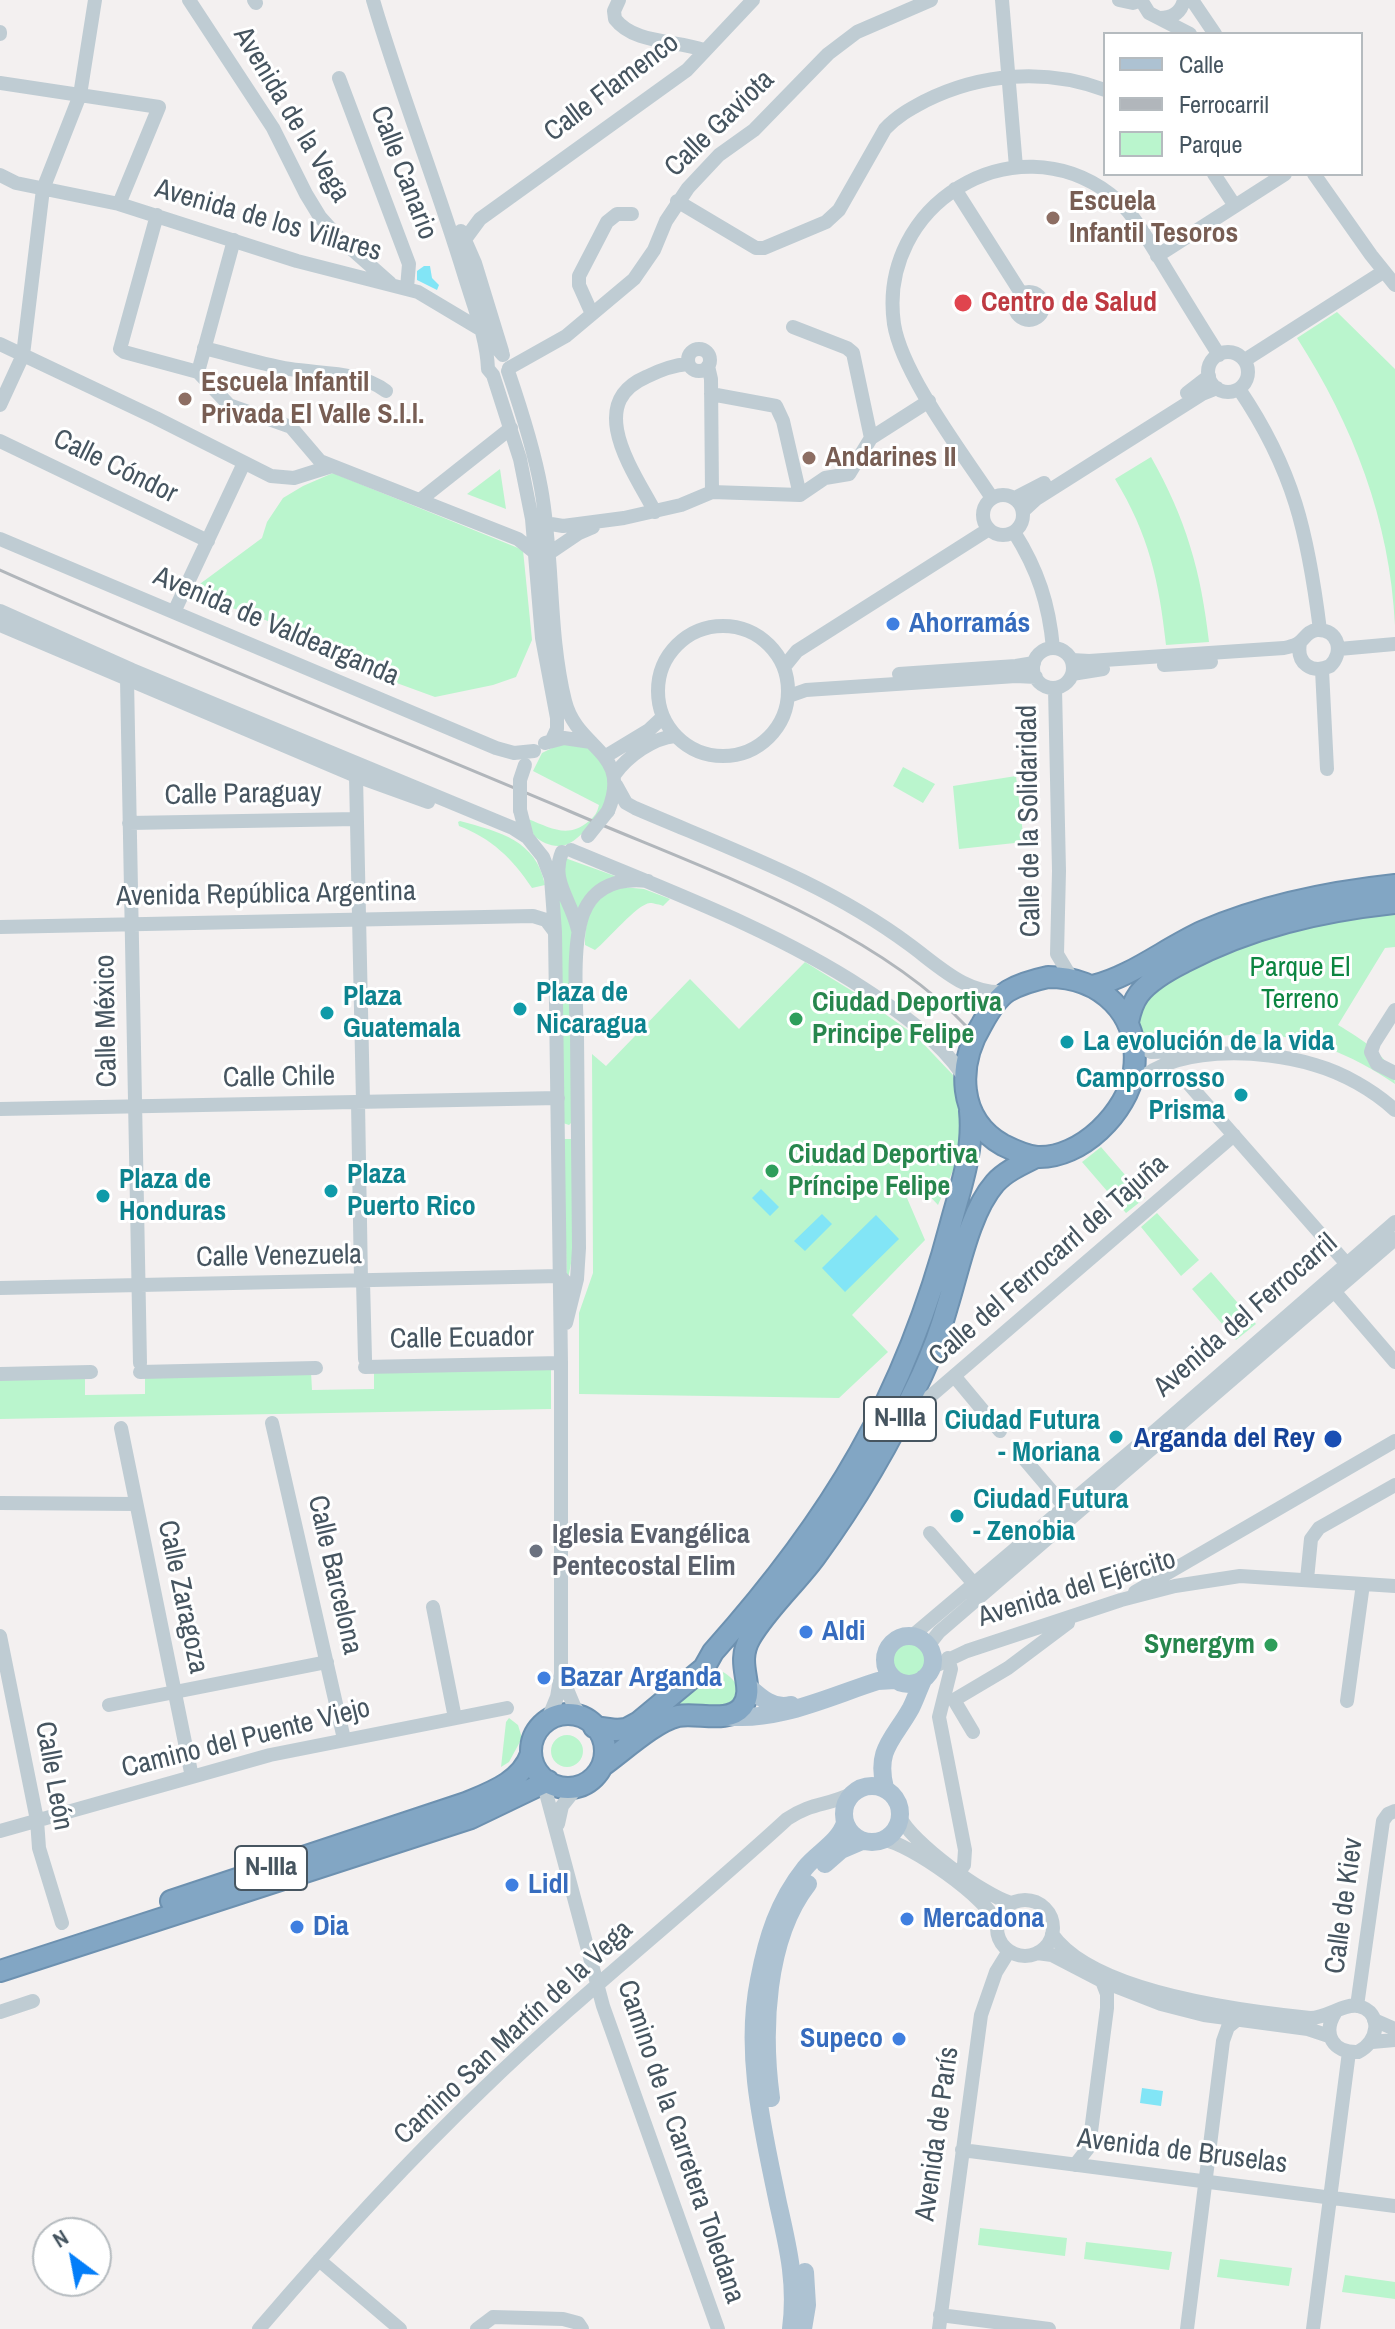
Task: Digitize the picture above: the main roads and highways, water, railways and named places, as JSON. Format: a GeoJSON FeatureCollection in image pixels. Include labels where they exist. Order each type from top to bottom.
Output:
{"type":"FeatureCollection","features":[{"type":"Feature","properties":{"kind":"highway"},"geometry":{"type":"LineString","coordinates":[[1093,986],[1124,975],[1206,930],[1252,913],[1315,897],[1395,885]]}},
{"type":"Feature","properties":{"kind":"highway"},"geometry":{"type":"LineString","coordinates":[[1128,1022],[1135,999],[1147,985],[1223,943],[1299,919],[1356,907],[1395,903]]}},
{"type":"Feature","properties":{"kind":"highway","name":"N-IIIa"},"geometry":{"type":"LineString","coordinates":[[0,1956],[466,1803],[517,1777],[531,1754],[535,1731],[548,1719],[566,1714],[616,1730],[626,1729],[639,1722],[704,1668],[713,1652],[794,1556],[823,1515],[862,1452],[891,1397],[915,1341],[939,1269],[973,1136],[963,1075],[973,1039],[988,1013],[1006,992],[1038,979],[1072,979],[1093,986],[1111,998],[1128,1022],[1133,1042],[1134,1071],[1124,1097],[1110,1119],[1088,1140],[1056,1155],[1036,1157],[996,1182],[986,1197],[967,1241],[946,1312],[923,1373],[850,1508],[794,1585],[751,1636],[743,1657],[746,1698],[740,1708],[725,1716]]}},
{"type":"Feature","properties":{"kind":"highway"},"geometry":{"type":"LineString","coordinates":[[970,1111],[992,1138],[1009,1148],[1036,1157]]}},
{"type":"Feature","properties":{"kind":"highway"},"geometry":{"type":"LineString","coordinates":[[704,1668],[721,1661],[737,1666],[746,1680]]}},
{"type":"Feature","properties":{"kind":"highway"},"geometry":{"type":"LineString","coordinates":[[531,1754],[544,1779],[560,1787],[578,1786],[671,1718],[689,1714],[725,1716]]}},
{"type":"Feature","properties":{"kind":"highway"},"geometry":{"type":"LineString","coordinates":[[589,1723],[603,1745],[602,1766]]}},
{"type":"Feature","properties":{"kind":"highway","name":"N-IIIa"},"geometry":{"type":"LineString","coordinates":[[0,1971],[471,1818],[544,1779]]}},
{"type":"Feature","properties":{"kind":"main road"},"geometry":{"type":"LineString","coordinates":[[791,2329],[794,2278],[754,2070],[758,1983],[774,1921],[794,1882],[839,1835],[844,1805],[858,1790],[879,1738],[906,1695],[899,1681],[887,1671],[886,1651],[901,1637],[929,1656]]}},
{"type":"Feature","properties":{"kind":"main road"},"geometry":{"type":"LineString","coordinates":[[725,1716],[769,1716],[878,1681],[911,1684],[929,1656]]}},
{"type":"Feature","properties":{"kind":"main road"},"geometry":{"type":"LineString","coordinates":[[803,2329],[807,2305],[805,2274],[774,2118],[767,2066],[767,2015],[780,1947],[792,1911],[804,1889],[833,1856],[848,1846],[862,1841],[884,1840],[897,1827],[900,1817],[897,1800],[885,1788],[883,1753],[911,1708],[929,1656]]}},
{"type":"Feature","properties":{"kind":"main road"},"geometry":{"type":"LineString","coordinates":[[746,1680],[769,1702],[784,1707],[872,1678],[885,1661]]}},
{"type":"Feature","properties":{"kind":"main road"},"geometry":{"type":"LineString","coordinates":[[858,1790],[885,1788]]}},
{"type":"Feature","properties":{"kind":"main road"},"geometry":{"type":"LineString","coordinates":[[844,1819],[852,1834],[862,1841]]}},
{"type":"Feature","properties":{"kind":"water"},"geometry":{"type":"Polygon","coordinates":[[[430,266],[432,278],[439,285],[437,290],[417,280],[417,271],[430,266]]]}},
{"type":"Feature","properties":{"kind":"water"},"geometry":{"type":"Polygon","coordinates":[[[761,1189],[779,1207],[770,1216],[752,1198],[761,1189]]]}},
{"type":"Feature","properties":{"kind":"water"},"geometry":{"type":"Polygon","coordinates":[[[822,1214],[832,1224],[805,1251],[794,1241],[822,1214]]]}},
{"type":"Feature","properties":{"kind":"water"},"geometry":{"type":"Polygon","coordinates":[[[876,1215],[899,1239],[845,1292],[822,1268],[876,1215]]]}},
{"type":"Feature","properties":{"kind":"water"},"geometry":{"type":"Polygon","coordinates":[[[1142,2088],[1163,2091],[1161,2106],[1140,2103],[1142,2088]]]}},
{"type":"Feature","properties":{"kind":"railway"},"geometry":{"type":"LineString","coordinates":[[0,570],[779,901],[881,957],[927,990],[966,1026]]}},
{"type":"Feature","properties":{"kind":"place","name":"Escuela Infantil Tesoros"},"geometry":{"type":"Point","coordinates":[1053,218]}},
{"type":"Feature","properties":{"kind":"place","name":"Centro de Salud"},"geometry":{"type":"Point","coordinates":[963,303]}},
{"type":"Feature","properties":{"kind":"place","name":"Escuela Infantil Privada El Valle S.l.l."},"geometry":{"type":"Point","coordinates":[185,399]}},
{"type":"Feature","properties":{"kind":"place","name":"Andarines II"},"geometry":{"type":"Point","coordinates":[809,458]}},
{"type":"Feature","properties":{"kind":"place","name":"Ahorramás"},"geometry":{"type":"Point","coordinates":[893,624]}},
{"type":"Feature","properties":{"kind":"place","name":"Plaza de Nicaragua"},"geometry":{"type":"Point","coordinates":[520,1009]}},
{"type":"Feature","properties":{"kind":"place","name":"Plaza Guatemala"},"geometry":{"type":"Point","coordinates":[327,1013]}},
{"type":"Feature","properties":{"kind":"place","name":"Ciudad Deportiva Principe Felipe"},"geometry":{"type":"Point","coordinates":[796,1019]}},
{"type":"Feature","properties":{"kind":"place","name":"La evolución de la vida"},"geometry":{"type":"Point","coordinates":[1067,1042]}},
{"type":"Feature","properties":{"kind":"place","name":"Camporrosso Prisma"},"geometry":{"type":"Point","coordinates":[1241,1095]}},
{"type":"Feature","properties":{"kind":"place","name":"Ciudad Deportiva Príncipe Felipe"},"geometry":{"type":"Point","coordinates":[772,1171]}},
{"type":"Feature","properties":{"kind":"place","name":"Plaza Puerto Rico"},"geometry":{"type":"Point","coordinates":[331,1191]}},
{"type":"Feature","properties":{"kind":"place","name":"Plaza de Honduras"},"geometry":{"type":"Point","coordinates":[103,1196]}},
{"type":"Feature","properties":{"kind":"place","name":"Ciudad Futura - Moriana"},"geometry":{"type":"Point","coordinates":[1116,1437]}},
{"type":"Feature","properties":{"kind":"place","name":"Arganda del Rey"},"geometry":{"type":"Point","coordinates":[1333,1439]}},
{"type":"Feature","properties":{"kind":"place","name":"Ciudad Futura - Zenobia"},"geometry":{"type":"Point","coordinates":[957,1516]}},
{"type":"Feature","properties":{"kind":"place","name":"Iglesia Evangélica Pentecostal Elim"},"geometry":{"type":"Point","coordinates":[536,1551]}},
{"type":"Feature","properties":{"kind":"place","name":"Aldi"},"geometry":{"type":"Point","coordinates":[806,1632]}},
{"type":"Feature","properties":{"kind":"place","name":"Synergym"},"geometry":{"type":"Point","coordinates":[1271,1645]}},
{"type":"Feature","properties":{"kind":"place","name":"Bazar Arganda"},"geometry":{"type":"Point","coordinates":[544,1678]}},
{"type":"Feature","properties":{"kind":"place","name":"Lidl"},"geometry":{"type":"Point","coordinates":[512,1885]}},
{"type":"Feature","properties":{"kind":"place","name":"Mercadona"},"geometry":{"type":"Point","coordinates":[907,1919]}},
{"type":"Feature","properties":{"kind":"place","name":"Dia"},"geometry":{"type":"Point","coordinates":[297,1927]}},
{"type":"Feature","properties":{"kind":"place","name":"Supeco"},"geometry":{"type":"Point","coordinates":[899,2039]}},
{"type":"Feature","properties":{"kind":"park label","name":"Parque El Terreno"},"geometry":{"type":"Point","coordinates":[1300,984]}}]}
